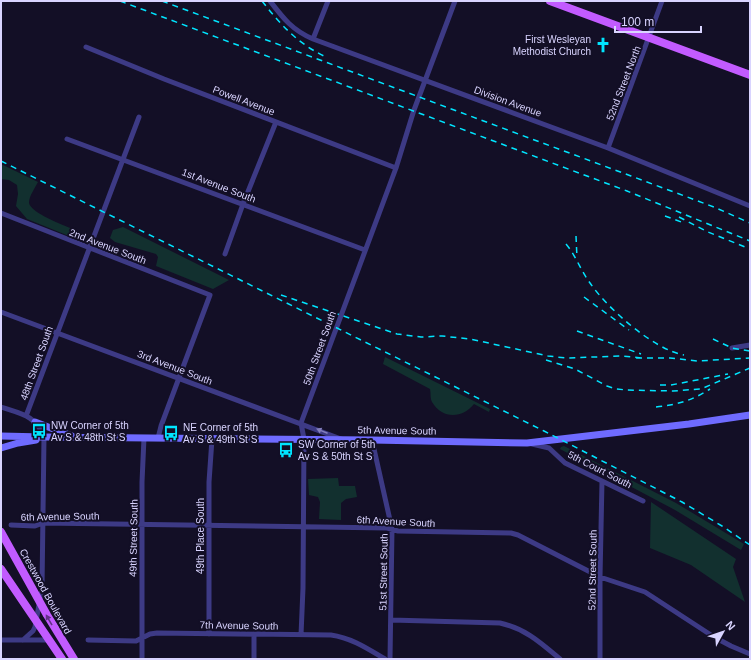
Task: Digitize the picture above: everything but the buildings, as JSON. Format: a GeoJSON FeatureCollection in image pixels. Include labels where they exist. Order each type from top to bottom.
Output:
{"type":"FeatureCollection","features":[{"type":"Feature","properties":{"kind":"main road"},"geometry":{"type":"LineString","coordinates":[[550,1],[750,75]]}},
{"type":"Feature","properties":{"kind":"main road","name":"Crestwood Boulevard"},"geometry":{"type":"LineString","coordinates":[[1,532],[40,604],[74,659]]}},
{"type":"Feature","properties":{"kind":"main road","name":"Crestwood Boulevard"},"geometry":{"type":"LineString","coordinates":[[1,569],[62,659]]}},
{"type":"Feature","properties":{"kind":"street","name":"Division Avenue"},"geometry":{"type":"LineString","coordinates":[[270,1],[281,16],[299,33],[313,39],[608,148],[750,206]]}},
{"type":"Feature","properties":{"kind":"street"},"geometry":{"type":"LineString","coordinates":[[313,39],[328,1]]}},
{"type":"Feature","properties":{"kind":"street","name":"50th Street South"},"geometry":{"type":"LineString","coordinates":[[301,423],[396,168],[425,80],[455,1]]}},
{"type":"Feature","properties":{"kind":"street","name":"52nd Street North"},"geometry":{"type":"LineString","coordinates":[[608,148],[650,38],[662,1]]}},
{"type":"Feature","properties":{"kind":"street","name":"Powell Avenue"},"geometry":{"type":"LineString","coordinates":[[86,47],[164,79],[396,168]]}},
{"type":"Feature","properties":{"kind":"street","name":"48th Street South"},"geometry":{"type":"LineString","coordinates":[[43,437],[35,422],[26,416],[122,158],[139,117]]}},
{"type":"Feature","properties":{"kind":"street"},"geometry":{"type":"LineString","coordinates":[[225,254],[243,204],[276,122]]}},
{"type":"Feature","properties":{"kind":"street","name":"1st Avenue South"},"geometry":{"type":"LineString","coordinates":[[67,139],[122,158],[365,250]]}},
{"type":"Feature","properties":{"kind":"street","name":"2nd Avenue South"},"geometry":{"type":"LineString","coordinates":[[1,213],[210,295],[179,378]]}},
{"type":"Feature","properties":{"kind":"street","name":"3rd Avenue South"},"geometry":{"type":"LineString","coordinates":[[1,312],[343,440]]}},
{"type":"Feature","properties":{"kind":"street"},"geometry":{"type":"LineString","coordinates":[[732,348],[750,345]]}},
{"type":"Feature","properties":{"kind":"street"},"geometry":{"type":"LineString","coordinates":[[158,438],[160,426],[179,378]]}},
{"type":"Feature","properties":{"kind":"street"},"geometry":{"type":"LineString","coordinates":[[1,406],[26,416]]}},
{"type":"Feature","properties":{"kind":"street","name":"5th Avenue South"},"geometry":{"type":"LineString","coordinates":[[1,436],[527,443],[689,424],[750,415]]}},
{"type":"Feature","properties":{"kind":"street"},"geometry":{"type":"LineString","coordinates":[[35,422],[76,437]]}},
{"type":"Feature","properties":{"kind":"street"},"geometry":{"type":"LineString","coordinates":[[301,423],[304,439],[301,635]]}},
{"type":"Feature","properties":{"kind":"street"},"geometry":{"type":"LineString","coordinates":[[23,640],[33,632],[35,627],[43,583],[43,437]]}},
{"type":"Feature","properties":{"kind":"street","name":"5th Avenue South"},"geometry":{"type":"LineString","coordinates":[[3,448],[18,443],[33,441],[43,437]]}},
{"type":"Feature","properties":{"kind":"street","name":"49th Street South"},"geometry":{"type":"LineString","coordinates":[[142,659],[142,482],[144,438]]}},
{"type":"Feature","properties":{"kind":"street","name":"49th Place South"},"geometry":{"type":"LineString","coordinates":[[209,634],[209,482],[212,438]]}},
{"type":"Feature","properties":{"kind":"street","name":"51st Street South"},"geometry":{"type":"LineString","coordinates":[[372,440],[392,529],[390,659]]}},
{"type":"Feature","properties":{"kind":"street","name":"5th Court South"},"geometry":{"type":"LineString","coordinates":[[527,443],[549,448],[565,463],[643,501]]}},
{"type":"Feature","properties":{"kind":"street","name":"52nd Street South"},"geometry":{"type":"LineString","coordinates":[[600,659],[602,481]]}},
{"type":"Feature","properties":{"kind":"street","name":"6th Avenue South"},"geometry":{"type":"LineString","coordinates":[[11,525],[35,526],[43,523],[392,529],[398,531],[514,533],[600,577],[645,592],[714,637],[750,654]]}},
{"type":"Feature","properties":{"kind":"street"},"geometry":{"type":"LineString","coordinates":[[391,620],[500,623],[515,627],[534,636],[560,659]]}},
{"type":"Feature","properties":{"kind":"street","name":"7th Avenue South"},"geometry":{"type":"LineString","coordinates":[[88,640],[136,641],[150,634],[157,633],[331,635],[343,637],[355,642],[386,659]]}},
{"type":"Feature","properties":{"kind":"street"},"geometry":{"type":"LineString","coordinates":[[254,634],[254,659]]}},
{"type":"Feature","properties":{"kind":"street"},"geometry":{"type":"LineString","coordinates":[[1,640],[49,640]]}},
{"type":"Feature","properties":{"kind":"green space"},"geometry":{"type":"Polygon","coordinates":[[[1,164],[38,182],[30,198],[29,203],[31,207],[41,215],[73,229],[69,236],[27,219],[16,206],[18,194],[17,185],[9,180],[1,179],[1,164]]]}},
{"type":"Feature","properties":{"kind":"green space"},"geometry":{"type":"Polygon","coordinates":[[[123,227],[229,280],[213,289],[156,266],[158,257],[156,254],[115,242],[110,238],[113,230],[123,227]]]}},
{"type":"Feature","properties":{"kind":"green space"},"geometry":{"type":"Polygon","coordinates":[[[385,357],[490,409],[489,412],[474,404],[469,409],[458,414],[452,415],[441,412],[432,402],[430,389],[383,364],[385,357]]]}},
{"type":"Feature","properties":{"kind":"green space"},"geometry":{"type":"Polygon","coordinates":[[[564,446],[676,503],[744,544],[741,550],[675,510],[560,449],[564,446]]]}},
{"type":"Feature","properties":{"kind":"green space"},"geometry":{"type":"Polygon","coordinates":[[[338,478],[339,486],[355,486],[357,497],[346,499],[341,503],[341,520],[319,519],[320,502],[318,497],[309,495],[308,479],[338,478]]]}},
{"type":"Feature","properties":{"kind":"green space"},"geometry":{"type":"Polygon","coordinates":[[[651,502],[736,559],[733,567],[745,602],[691,565],[650,548],[651,502]]]}},
{"type":"Feature","properties":{"kind":"railway"},"geometry":{"type":"LineString","coordinates":[[120,1],[627,191],[750,241]]}},
{"type":"Feature","properties":{"kind":"railway"},"geometry":{"type":"LineString","coordinates":[[162,1],[714,207],[750,223]]}},
{"type":"Feature","properties":{"kind":"railway"},"geometry":{"type":"LineString","coordinates":[[262,1],[275,17],[297,39],[324,56]]}},
{"type":"Feature","properties":{"kind":"railway"},"geometry":{"type":"LineString","coordinates":[[1,161],[544,431],[682,502],[750,545]]}},
{"type":"Feature","properties":{"kind":"railway"},"geometry":{"type":"LineString","coordinates":[[665,216],[684,223]]}},
{"type":"Feature","properties":{"kind":"railway"},"geometry":{"type":"LineString","coordinates":[[679,217],[708,232],[750,249]]}},
{"type":"Feature","properties":{"kind":"railway"},"geometry":{"type":"LineString","coordinates":[[576,236],[577,258]]}},
{"type":"Feature","properties":{"kind":"railway"},"geometry":{"type":"LineString","coordinates":[[566,244],[573,253],[590,283],[619,315],[646,337],[659,345],[684,355]]}},
{"type":"Feature","properties":{"kind":"railway"},"geometry":{"type":"LineString","coordinates":[[281,295],[397,334],[421,337],[442,336],[470,339],[548,356],[566,358],[622,356],[642,358]]}},
{"type":"Feature","properties":{"kind":"railway"},"geometry":{"type":"LineString","coordinates":[[584,297],[629,330]]}},
{"type":"Feature","properties":{"kind":"railway"},"geometry":{"type":"LineString","coordinates":[[577,331],[641,354]]}},
{"type":"Feature","properties":{"kind":"railway"},"geometry":{"type":"LineString","coordinates":[[713,339],[732,348],[750,351]]}},
{"type":"Feature","properties":{"kind":"railway"},"geometry":{"type":"LineString","coordinates":[[636,358],[670,358],[697,361],[750,358]]}},
{"type":"Feature","properties":{"kind":"railway"},"geometry":{"type":"LineString","coordinates":[[546,360],[575,369],[607,386],[627,390],[673,391],[701,389],[750,368]]}},
{"type":"Feature","properties":{"kind":"railway"},"geometry":{"type":"LineString","coordinates":[[660,385],[671,385],[728,374]]}},
{"type":"Feature","properties":{"kind":"railway"},"geometry":{"type":"LineString","coordinates":[[656,407],[684,401],[710,389]]}},
{"type":"Feature","properties":{"kind":"place","name":"First Wesleyan Methodist Church"},"geometry":{"type":"Point","coordinates":[603,45]}},
{"type":"Feature","properties":{"kind":"place","name":"NW Corner of 5th Av S & 48th St S"},"geometry":{"type":"Point","coordinates":[39,431]}},
{"type":"Feature","properties":{"kind":"place","name":"NE Corner of 5th Av S & 49th St S"},"geometry":{"type":"Point","coordinates":[171,433]}},
{"type":"Feature","properties":{"kind":"place","name":"SW Corner of 5th Av S & 50th St S"},"geometry":{"type":"Point","coordinates":[286,450]}}]}
